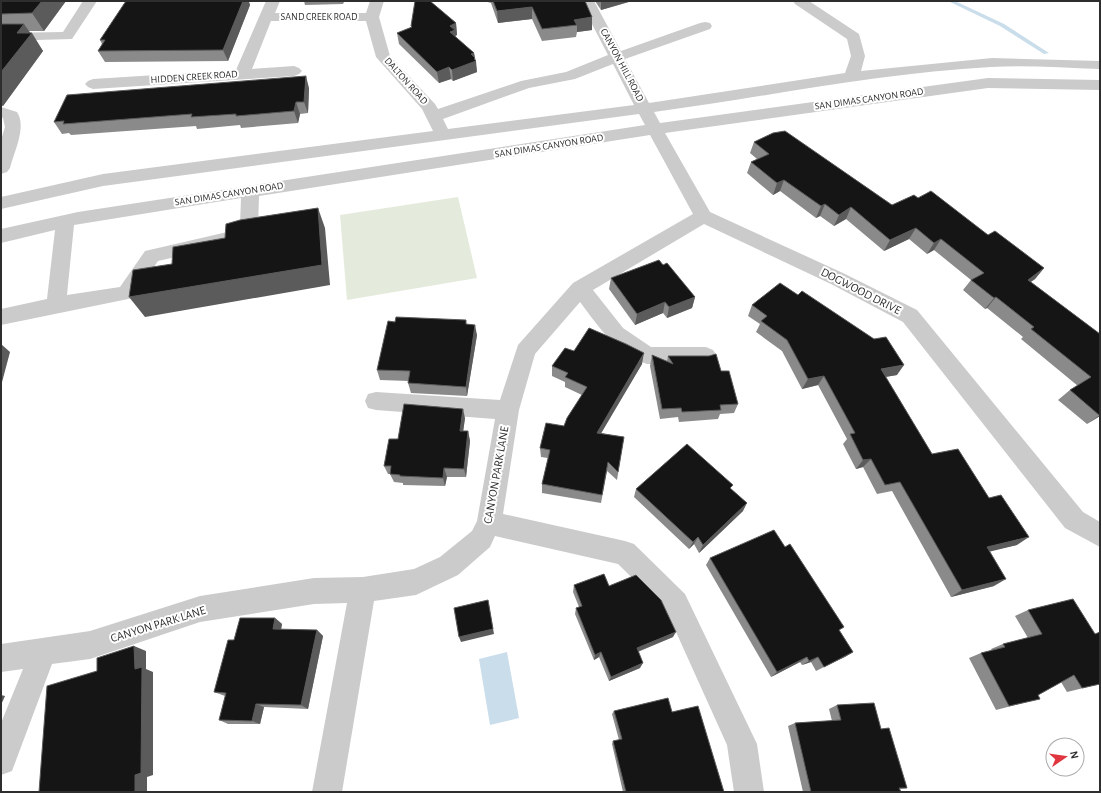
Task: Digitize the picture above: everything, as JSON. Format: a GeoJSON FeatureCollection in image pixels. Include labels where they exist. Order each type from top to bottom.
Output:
{"type":"FeatureCollection","features":[{"type":"Feature","properties":{"kind":"street"},"geometry":{"type":"LineString","coordinates":[[1,37],[67,36],[90,1]]}},
{"type":"Feature","properties":{"kind":"street"},"geometry":{"type":"LineString","coordinates":[[242,74],[273,1]]}},
{"type":"Feature","properties":{"kind":"street"},"geometry":{"type":"LineString","coordinates":[[372,17],[377,1]]}},
{"type":"Feature","properties":{"kind":"street","name":"CANYON HILL ROAD"},"geometry":{"type":"LineString","coordinates":[[587,1],[655,129]]}},
{"type":"Feature","properties":{"kind":"street"},"geometry":{"type":"LineString","coordinates":[[800,1],[854,37],[858,56],[852,77]]}},
{"type":"Feature","properties":{"kind":"street","name":"SAND CREEK ROAD"},"geometry":{"type":"LineString","coordinates":[[267,17],[372,17]]}},
{"type":"Feature","properties":{"kind":"street","name":"DALTON ROAD"},"geometry":{"type":"LineString","coordinates":[[372,17],[383,56],[429,107],[435,116],[443,136]]}},
{"type":"Feature","properties":{"kind":"street"},"geometry":{"type":"LineString","coordinates":[[435,116],[526,84],[570,76],[705,26]]}},
{"type":"Feature","properties":{"kind":"street","name":"SAN DIMAS CANYON ROAD"},"geometry":{"type":"LineString","coordinates":[[1,203],[103,180],[443,136],[852,77],[934,67],[992,62],[1100,65]]}},
{"type":"Feature","properties":{"kind":"street","name":"HIDDEN CREEK ROAD"},"geometry":{"type":"LineString","coordinates":[[93,84],[294,71]]}},
{"type":"Feature","properties":{"kind":"street","name":"SAN DIMAS CANYON ROAD"},"geometry":{"type":"LineString","coordinates":[[1,236],[65,222],[250,191],[655,129],[988,83],[1100,85]]}},
{"type":"Feature","properties":{"kind":"street"},"geometry":{"type":"LineString","coordinates":[[1,112],[11,115],[13,126],[1,168]]}},
{"type":"Feature","properties":{"kind":"street"},"geometry":{"type":"LineString","coordinates":[[655,129],[703,216]]}},
{"type":"Feature","properties":{"kind":"street"},"geometry":{"type":"LineString","coordinates":[[1,317],[56,305],[126,293],[152,256],[242,235],[249,227],[250,191]]}},
{"type":"Feature","properties":{"kind":"street","name":"CANYON PARK LANE"},"geometry":{"type":"LineString","coordinates":[[1,658],[90,645],[200,609],[314,591],[363,590],[416,582],[449,566],[481,540],[490,523],[508,410],[525,351],[580,288],[703,216]]}},
{"type":"Feature","properties":{"kind":"street","name":"DOGWOOD DRIVE"},"geometry":{"type":"LineString","coordinates":[[703,216],[838,279],[910,316],[1074,520],[1100,535]]}},
{"type":"Feature","properties":{"kind":"street"},"geometry":{"type":"LineString","coordinates":[[56,305],[65,222]]}},
{"type":"Feature","properties":{"kind":"street"},"geometry":{"type":"LineString","coordinates":[[580,288],[616,334],[647,354],[706,356]]}},
{"type":"Feature","properties":{"kind":"street"},"geometry":{"type":"LineString","coordinates":[[376,402],[508,410]]}},
{"type":"Feature","properties":{"kind":"street"},"geometry":{"type":"LineString","coordinates":[[490,523],[625,553],[676,603],[742,744],[749,792]]}},
{"type":"Feature","properties":{"kind":"street"},"geometry":{"type":"LineString","coordinates":[[327,792],[363,590]]}},
{"type":"Feature","properties":{"kind":"street"},"geometry":{"type":"LineString","coordinates":[[1,760],[43,652]]}},
{"type":"Feature","properties":{"kind":"green space"},"geometry":{"type":"Polygon","coordinates":[[[458,197],[477,278],[347,300],[340,215],[458,197]]]}},
{"type":"Feature","properties":{"kind":"water"},"geometry":{"type":"Polygon","coordinates":[[[507,652],[519,718],[490,725],[479,659],[507,652]]]}},
{"type":"Feature","properties":{"kind":"building"},"geometry":{"type":"Polygon","coordinates":[[[1,1],[42,1],[32,13],[1,14],[1,1]]]}},
{"type":"Feature","properties":{"kind":"building"},"geometry":{"type":"Polygon","coordinates":[[[126,1],[243,1],[223,50],[98,51],[105,40],[100,40],[126,1]]]}},
{"type":"Feature","properties":{"kind":"building"},"geometry":{"type":"Polygon","coordinates":[[[415,1],[430,1],[456,23],[450,26],[455,30],[450,32],[474,53],[471,54],[476,61],[452,70],[449,67],[437,72],[397,33],[412,27],[415,1]]]}},
{"type":"Feature","properties":{"kind":"building"},"geometry":{"type":"Polygon","coordinates":[[[493,1],[585,1],[592,17],[574,20],[577,25],[542,29],[532,7],[497,11],[493,1]]]}},
{"type":"Feature","properties":{"kind":"building"},"geometry":{"type":"Polygon","coordinates":[[[1,24],[24,24],[17,33],[32,33],[1,72],[1,24]]]}},
{"type":"Feature","properties":{"kind":"building"},"geometry":{"type":"Polygon","coordinates":[[[306,76],[304,102],[296,102],[294,111],[236,116],[236,114],[191,117],[192,114],[63,124],[64,121],[54,122],[67,95],[306,76]]]}},
{"type":"Feature","properties":{"kind":"building"},"geometry":{"type":"Polygon","coordinates":[[[785,131],[892,205],[914,195],[918,198],[931,191],[988,235],[995,231],[1044,268],[1028,280],[1100,334],[1100,415],[1070,390],[1091,377],[1031,329],[1034,327],[996,297],[994,298],[971,280],[984,273],[941,239],[934,243],[916,228],[890,240],[851,207],[839,215],[825,204],[821,206],[784,180],[777,183],[751,162],[769,154],[754,142],[773,133],[785,131]]]}},
{"type":"Feature","properties":{"kind":"building"},"geometry":{"type":"Polygon","coordinates":[[[318,208],[322,265],[129,297],[133,270],[172,264],[173,247],[225,238],[226,224],[240,220],[318,208]]]}},
{"type":"Feature","properties":{"kind":"building"},"geometry":{"type":"Polygon","coordinates":[[[659,260],[663,265],[667,263],[695,297],[669,307],[665,302],[637,314],[611,278],[659,260]]]}},
{"type":"Feature","properties":{"kind":"building"},"geometry":{"type":"Polygon","coordinates":[[[780,283],[798,295],[802,291],[874,339],[886,337],[904,365],[881,369],[932,454],[958,449],[989,498],[1001,495],[1029,537],[987,547],[1006,579],[962,590],[900,482],[885,485],[871,459],[863,460],[850,434],[855,433],[824,376],[808,379],[787,340],[761,321],[767,316],[752,305],[780,283]]]}},
{"type":"Feature","properties":{"kind":"building"},"geometry":{"type":"Polygon","coordinates":[[[396,317],[466,320],[466,324],[475,325],[466,387],[408,383],[410,371],[377,370],[388,321],[395,322],[396,317]]]}},
{"type":"Feature","properties":{"kind":"building"},"geometry":{"type":"Polygon","coordinates":[[[589,328],[644,353],[597,433],[624,437],[618,472],[608,462],[602,495],[542,484],[550,450],[540,448],[546,423],[564,426],[567,418],[587,387],[565,377],[568,373],[552,366],[565,348],[574,351],[589,328]]]}},
{"type":"Feature","properties":{"kind":"building"},"geometry":{"type":"Polygon","coordinates":[[[716,354],[721,371],[729,371],[738,404],[720,405],[721,410],[682,412],[681,408],[662,409],[652,355],[673,364],[668,356],[709,356],[716,354]]]}},
{"type":"Feature","properties":{"kind":"building"},"geometry":{"type":"Polygon","coordinates":[[[404,404],[463,409],[460,431],[468,431],[464,469],[444,468],[443,478],[400,476],[390,474],[391,466],[384,466],[389,439],[398,439],[404,404]]]}},
{"type":"Feature","properties":{"kind":"building"},"geometry":{"type":"Polygon","coordinates":[[[687,444],[733,485],[730,488],[747,503],[703,545],[698,537],[693,542],[636,489],[687,444]]]}},
{"type":"Feature","properties":{"kind":"building"},"geometry":{"type":"Polygon","coordinates":[[[774,530],[785,547],[790,544],[844,627],[839,630],[853,652],[824,667],[818,657],[809,661],[807,657],[777,672],[710,558],[774,530]]]}},
{"type":"Feature","properties":{"kind":"building"},"geometry":{"type":"Polygon","coordinates":[[[604,574],[609,586],[636,575],[661,600],[676,632],[637,648],[643,663],[611,677],[601,652],[595,655],[576,608],[582,606],[574,585],[604,574]]]}},
{"type":"Feature","properties":{"kind":"building"},"geometry":{"type":"Polygon","coordinates":[[[1073,599],[1095,634],[1100,632],[1100,684],[1082,688],[1074,675],[1038,695],[1040,699],[1009,706],[981,653],[1005,647],[1003,644],[1042,634],[1028,610],[1073,599]]]}},
{"type":"Feature","properties":{"kind":"building"},"geometry":{"type":"Polygon","coordinates":[[[488,600],[493,629],[459,637],[454,608],[488,600]]]}},
{"type":"Feature","properties":{"kind":"building"},"geometry":{"type":"Polygon","coordinates":[[[240,618],[275,618],[273,629],[317,630],[301,705],[256,704],[252,721],[219,720],[226,693],[214,692],[228,640],[234,640],[240,618]]]}},
{"type":"Feature","properties":{"kind":"building"},"geometry":{"type":"Polygon","coordinates":[[[134,646],[135,669],[142,667],[141,773],[135,775],[135,792],[39,792],[47,686],[97,671],[97,658],[134,646]]]}},
{"type":"Feature","properties":{"kind":"building"},"geometry":{"type":"Polygon","coordinates":[[[668,698],[672,712],[698,706],[724,792],[626,792],[613,741],[622,739],[614,711],[668,698]]]}},
{"type":"Feature","properties":{"kind":"building"},"geometry":{"type":"Polygon","coordinates":[[[874,703],[881,729],[889,728],[907,788],[899,788],[901,792],[811,792],[795,723],[841,720],[837,705],[874,703]]]}},
{"type":"Feature","properties":{"kind":"waterway"},"geometry":{"type":"LineString","coordinates":[[951,1],[1002,25],[1046,53]]}}]}
